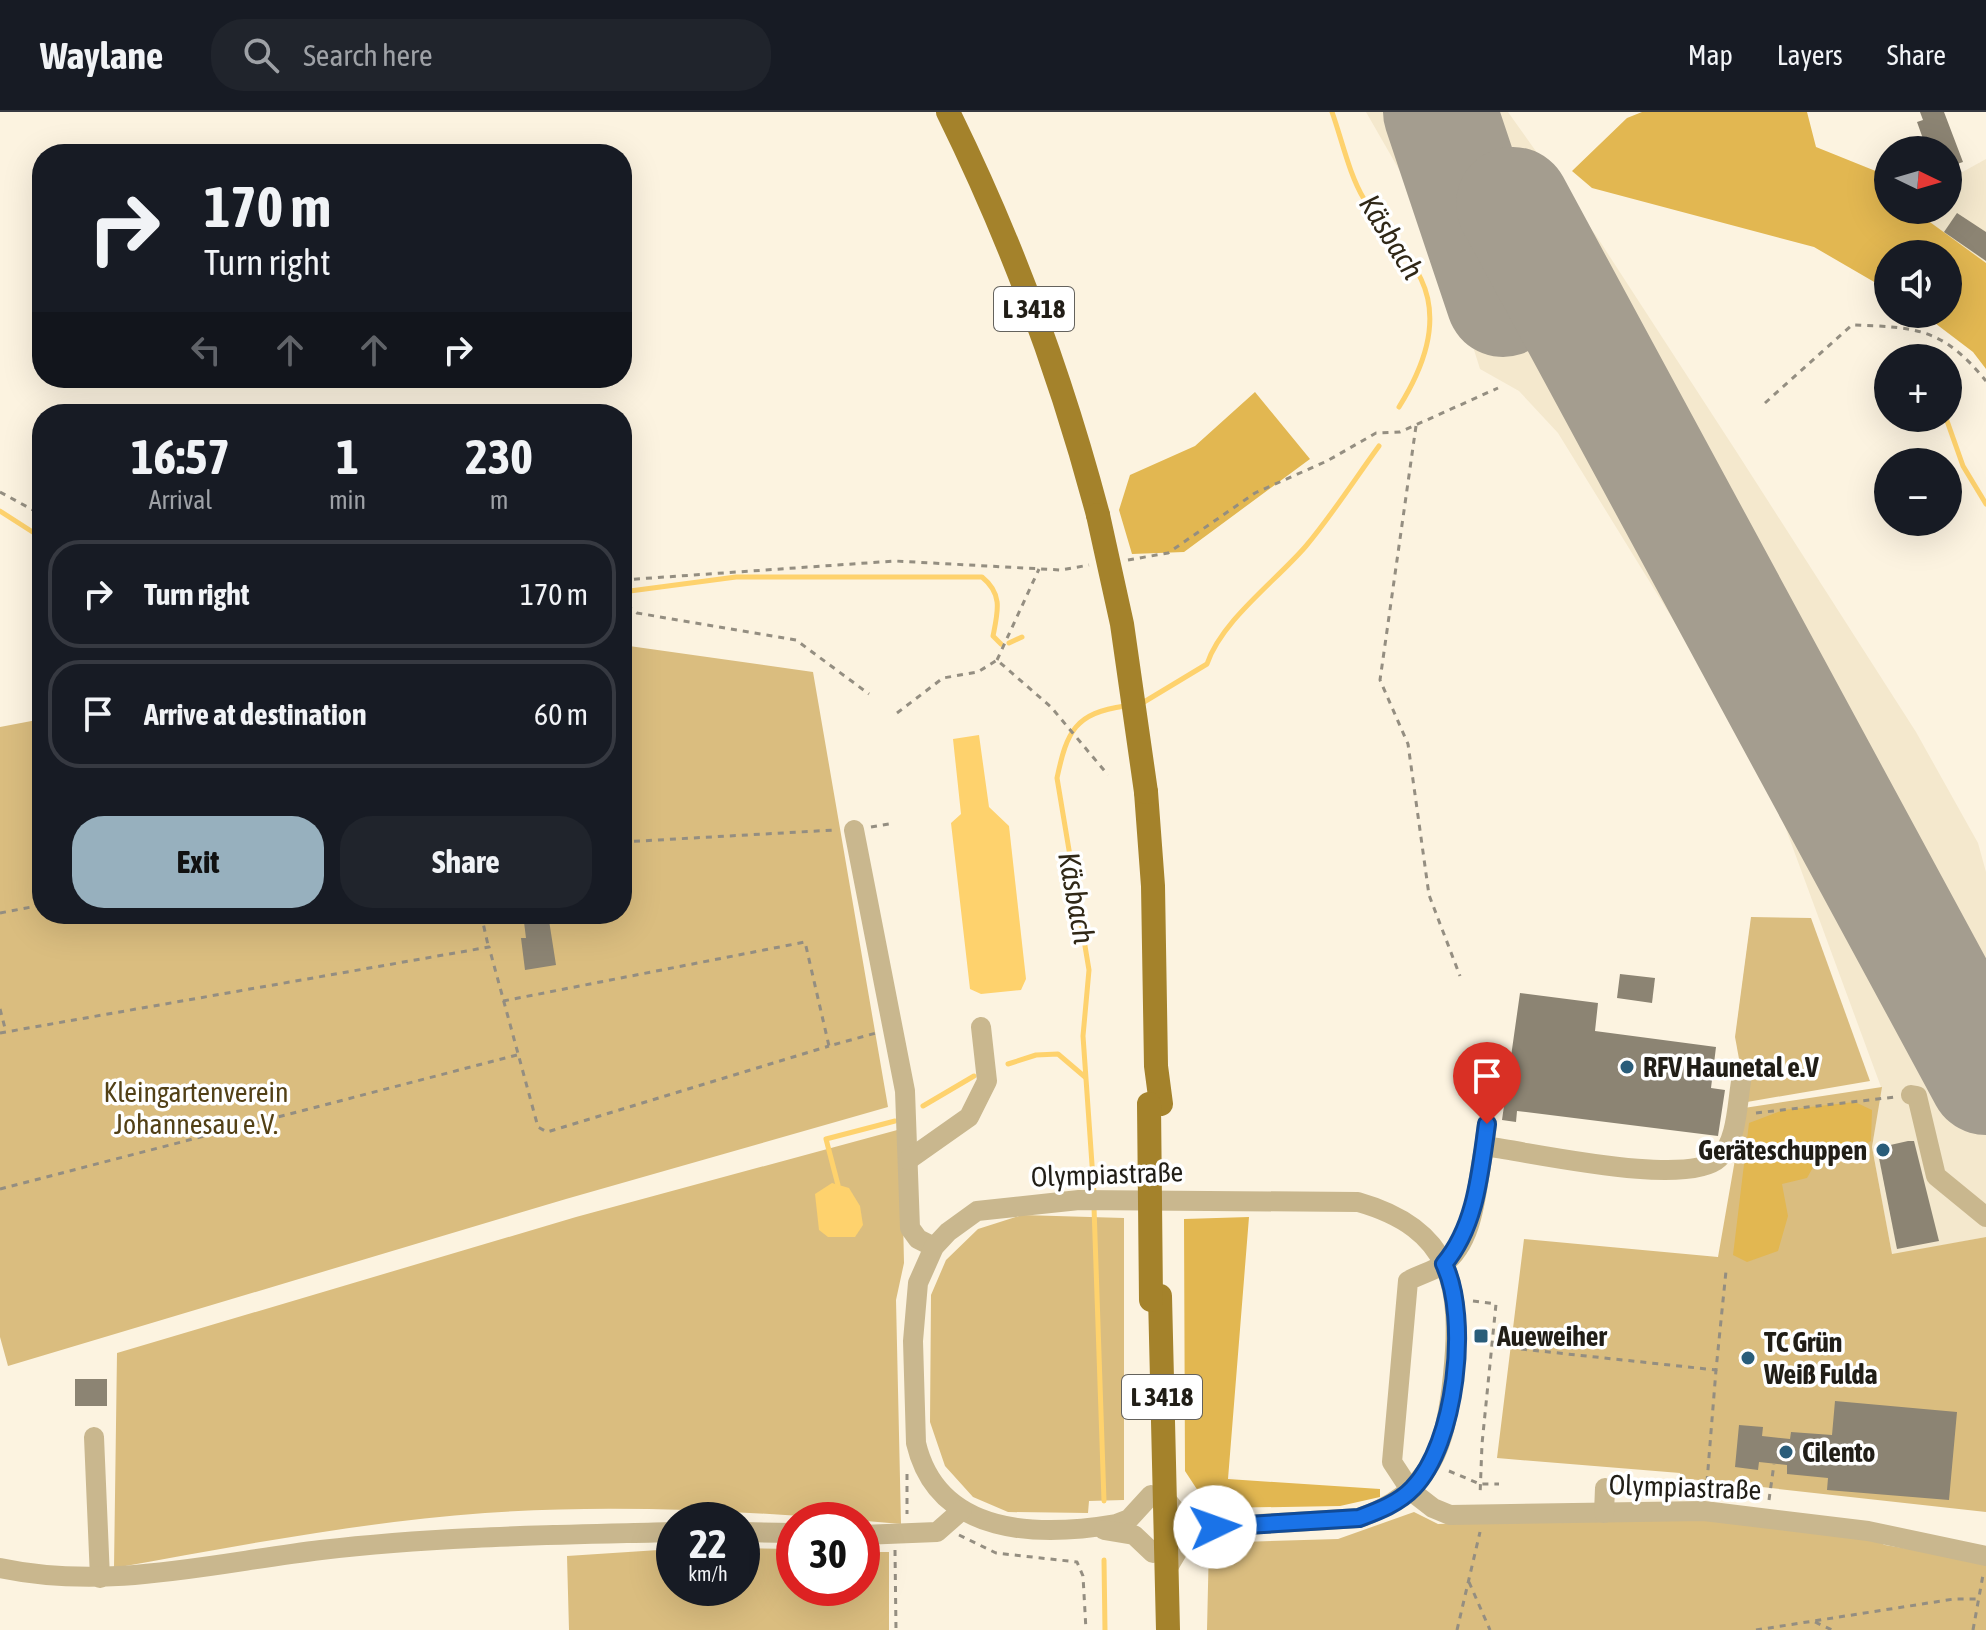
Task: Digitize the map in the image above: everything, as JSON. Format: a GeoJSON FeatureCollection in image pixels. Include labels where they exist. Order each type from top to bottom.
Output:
{"type":"FeatureCollection","features":[{"type":"Feature","properties":{"kind":"main road","name":"L 3418"},"geometry":{"type":"LineString","coordinates":[[948,112],[1026,288],[1068,409],[1098,515],[1125,639],[1146,792],[1153,886],[1160,1561],[1157,1630]]}},
{"type":"Feature","properties":{"kind":"main road","name":"L 3418"},"geometry":{"type":"LineString","coordinates":[[1160,1561],[1168,1630]]}},
{"type":"Feature","properties":{"kind":"street"},"geometry":{"type":"LineString","coordinates":[[854,830],[895,1027],[905,1091],[910,1228],[918,1239],[934,1247]]}},
{"type":"Feature","properties":{"kind":"street"},"geometry":{"type":"LineString","coordinates":[[908,1160],[969,1117],[987,1081],[981,1027]]}},
{"type":"Feature","properties":{"kind":"street"},"geometry":{"type":"LineString","coordinates":[[1487,1148],[1683,1172],[1701,1170],[1719,1159],[1730,1139],[1742,1076]]}},
{"type":"Feature","properties":{"kind":"street"},"geometry":{"type":"LineString","coordinates":[[1911,1095],[1917,1096],[1936,1176],[1986,1217]]}},
{"type":"Feature","properties":{"kind":"street"},"geometry":{"type":"LineString","coordinates":[[1411,1491],[1392,1462],[1408,1281],[1444,1264],[1461,1243],[1468,1227],[1487,1148],[1487,1124]]}},
{"type":"Feature","properties":{"kind":"street","name":"Olympiastraße"},"geometry":{"type":"LineString","coordinates":[[1160,1561],[1134,1535],[1088,1529],[1028,1531],[984,1521],[962,1510],[936,1485],[920,1458],[916,1443],[915,1302],[923,1265],[948,1232],[977,1211],[1116,1199],[1358,1202],[1394,1214],[1419,1231],[1444,1264],[1451,1280],[1457,1316],[1449,1416],[1431,1464],[1411,1491],[1380,1511],[1359,1518],[1197,1528]]}},
{"type":"Feature","properties":{"kind":"street"},"geometry":{"type":"LineString","coordinates":[[94,1437],[100,1578]]}},
{"type":"Feature","properties":{"kind":"street"},"geometry":{"type":"LineString","coordinates":[[1604,1513],[1605,1488]]}},
{"type":"Feature","properties":{"kind":"street","name":"Olympiastraße"},"geometry":{"type":"LineString","coordinates":[[1411,1491],[1439,1511],[1481,1517],[1704,1511],[1868,1531],[1986,1556]]}},
{"type":"Feature","properties":{"kind":"street"},"geometry":{"type":"LineString","coordinates":[[1158,1496],[1185,1522],[1197,1528],[1160,1561]]}},
{"type":"Feature","properties":{"kind":"street","name":"Olympiastraße"},"geometry":{"type":"LineString","coordinates":[[1088,1529],[1129,1519],[1158,1496]]}},
{"type":"Feature","properties":{"kind":"street"},"geometry":{"type":"LineString","coordinates":[[880,1535],[937,1532],[962,1510]]}},
{"type":"Feature","properties":{"kind":"street"},"geometry":{"type":"LineString","coordinates":[[0,1568],[34,1575],[100,1578],[147,1576],[321,1550],[452,1538],[656,1532]]}},
{"type":"Feature","properties":{"kind":"path"},"geometry":{"type":"LineString","coordinates":[[1765,403],[1852,325],[1930,332],[1974,367],[1986,381]]}},
{"type":"Feature","properties":{"kind":"path"},"geometry":{"type":"LineString","coordinates":[[1123,560],[1168,553],[1255,493],[1327,461],[1376,433],[1400,432],[1498,388]]}},
{"type":"Feature","properties":{"kind":"path"},"geometry":{"type":"LineString","coordinates":[[1416,426],[1380,680],[1408,744],[1429,895],[1460,976]]}},
{"type":"Feature","properties":{"kind":"path"},"geometry":{"type":"LineString","coordinates":[[0,492],[32,510]]}},
{"type":"Feature","properties":{"kind":"path"},"geometry":{"type":"LineString","coordinates":[[632,579],[895,561],[1039,568],[1092,565]]}},
{"type":"Feature","properties":{"kind":"path"},"geometry":{"type":"LineString","coordinates":[[897,713],[943,678],[978,672],[997,660],[1039,568]]}},
{"type":"Feature","properties":{"kind":"path"},"geometry":{"type":"LineString","coordinates":[[632,609],[637,613],[796,640],[869,694]]}},
{"type":"Feature","properties":{"kind":"path"},"geometry":{"type":"LineString","coordinates":[[997,660],[1051,707],[1108,775]]}},
{"type":"Feature","properties":{"kind":"path"},"geometry":{"type":"LineString","coordinates":[[632,841],[854,830],[894,823]]}},
{"type":"Feature","properties":{"kind":"path"},"geometry":{"type":"LineString","coordinates":[[0,913],[32,907]]}},
{"type":"Feature","properties":{"kind":"path"},"geometry":{"type":"LineString","coordinates":[[483,924],[538,1127],[547,1132],[895,1027]]}},
{"type":"Feature","properties":{"kind":"path"},"geometry":{"type":"LineString","coordinates":[[503,1001],[805,942],[829,1046]]}},
{"type":"Feature","properties":{"kind":"path"},"geometry":{"type":"LineString","coordinates":[[0,1033],[489,947]]}},
{"type":"Feature","properties":{"kind":"path"},"geometry":{"type":"LineString","coordinates":[[0,1009],[6,1032]]}},
{"type":"Feature","properties":{"kind":"path"},"geometry":{"type":"LineString","coordinates":[[0,1189],[517,1055]]}},
{"type":"Feature","properties":{"kind":"path"},"geometry":{"type":"LineString","coordinates":[[1734,1115],[1911,1095]]}},
{"type":"Feature","properties":{"kind":"path"},"geometry":{"type":"LineString","coordinates":[[1704,1511],[1726,1271]]}},
{"type":"Feature","properties":{"kind":"path"},"geometry":{"type":"LineString","coordinates":[[1473,1301],[1496,1304],[1480,1484]]}},
{"type":"Feature","properties":{"kind":"path"},"geometry":{"type":"LineString","coordinates":[[1521,1349],[1716,1370]]}},
{"type":"Feature","properties":{"kind":"path"},"geometry":{"type":"LineString","coordinates":[[896,1630],[907,1462]]}},
{"type":"Feature","properties":{"kind":"path"},"geometry":{"type":"LineString","coordinates":[[1767,1517],[1774,1464]]}},
{"type":"Feature","properties":{"kind":"path"},"geometry":{"type":"LineString","coordinates":[[1444,1469],[1480,1484],[1499,1484]]}},
{"type":"Feature","properties":{"kind":"path"},"geometry":{"type":"LineString","coordinates":[[1457,1630],[1481,1517]]}},
{"type":"Feature","properties":{"kind":"path"},"geometry":{"type":"LineString","coordinates":[[946,1526],[968,1542],[996,1553],[1074,1560],[1083,1576],[1086,1630]]}},
{"type":"Feature","properties":{"kind":"path"},"geometry":{"type":"LineString","coordinates":[[1973,1630],[1976,1599],[1986,1565]]}},
{"type":"Feature","properties":{"kind":"path"},"geometry":{"type":"LineString","coordinates":[[1469,1582],[1490,1630]]}},
{"type":"Feature","properties":{"kind":"path"},"geometry":{"type":"LineString","coordinates":[[1756,1630],[1976,1599]]}},
{"type":"Feature","properties":{"kind":"path"},"geometry":{"type":"LineString","coordinates":[[1815,1622],[1832,1630]]}},
{"type":"Feature","properties":{"kind":"shaded area"},"geometry":{"type":"Polygon","coordinates":[[[1366,112],[1508,112],[1597,237],[1736,451],[1916,732],[1978,843],[1986,872],[1986,1237],[1892,1255],[1872,1147],[1881,1087],[1762,764],[1558,433],[1519,391],[1480,369],[1440,241],[1366,112]]]}},
{"type":"Feature","properties":{"kind":"shaded area"},"geometry":{"type":"Polygon","coordinates":[[[1642,112],[1807,112],[1816,147],[1874,170],[1874,224],[1933,224],[1954,240],[1874,240],[1874,282],[1814,247],[1592,188],[1572,171],[1627,118],[1642,112]]]}},
{"type":"Feature","properties":{"kind":"shaded area"},"geometry":{"type":"Polygon","coordinates":[[[1986,159],[1986,263],[1962,246],[1962,240],[1954,240],[1932,224],[1962,224],[1962,172],[1986,159]]]}},
{"type":"Feature","properties":{"kind":"shaded area"},"geometry":{"type":"Polygon","coordinates":[[[1962,245],[1986,263],[1986,369],[1973,352],[1941,328],[1962,328],[1962,245]]]}},
{"type":"Feature","properties":{"kind":"shaded area"},"geometry":{"type":"Polygon","coordinates":[[[1255,392],[1310,459],[1184,552],[1132,554],[1119,510],[1130,475],[1195,446],[1255,392]]]}},
{"type":"Feature","properties":{"kind":"shaded area"},"geometry":{"type":"Polygon","coordinates":[[[979,735],[989,807],[1009,826],[1026,979],[1021,990],[981,994],[970,989],[951,823],[961,814],[953,739],[979,735]]]}},
{"type":"Feature","properties":{"kind":"shaded area"},"geometry":{"type":"Polygon","coordinates":[[[1855,1102],[1872,1110],[1871,1141],[1856,1150],[1820,1155],[1807,1178],[1782,1184],[1788,1216],[1778,1251],[1747,1262],[1733,1255],[1749,1123],[1783,1110],[1855,1102]]]}},
{"type":"Feature","properties":{"kind":"shaded area"},"geometry":{"type":"Polygon","coordinates":[[[832,1183],[849,1188],[860,1206],[863,1225],[855,1237],[828,1237],[819,1230],[815,1194],[832,1183]]]}},
{"type":"Feature","properties":{"kind":"shaded area"},"geometry":{"type":"Polygon","coordinates":[[[1249,1217],[1228,1479],[1380,1489],[1380,1497],[1340,1506],[1217,1508],[1202,1497],[1185,1471],[1184,1219],[1249,1217]]]}},
{"type":"Feature","properties":{"kind":"green space","name":"Kleingartenverein Johannesau e.V."},"geometry":{"type":"Polygon","coordinates":[[[632,646],[813,672],[888,1107],[566,1199],[8,1366],[0,1337],[0,727],[32,721],[32,924],[632,924],[632,646]]]}},
{"type":"Feature","properties":{"kind":"green space"},"geometry":{"type":"Polygon","coordinates":[[[1751,917],[1811,918],[1870,1081],[1747,1102],[1735,1037],[1751,917]]]}},
{"type":"Feature","properties":{"kind":"green space","name":"TC Grün Weiß Fulda"},"geometry":{"type":"Polygon","coordinates":[[[1882,1087],[1872,1147],[1892,1254],[1986,1237],[1986,1512],[1680,1478],[1680,1473],[1497,1458],[1524,1239],[1718,1257],[1744,1108],[1882,1087]]]}},
{"type":"Feature","properties":{"kind":"green space"},"geometry":{"type":"Polygon","coordinates":[[[901,1129],[904,1263],[896,1300],[901,1524],[880,1522],[880,1502],[776,1502],[776,1515],[760,1514],[760,1502],[656,1502],[656,1509],[537,1510],[439,1517],[253,1543],[114,1568],[117,1353],[576,1217],[901,1129]]]}},
{"type":"Feature","properties":{"kind":"green space"},"geometry":{"type":"Polygon","coordinates":[[[1022,1215],[1124,1218],[1124,1500],[1089,1501],[1088,1513],[1008,1512],[973,1497],[945,1466],[930,1422],[931,1295],[946,1260],[978,1229],[1022,1215]]]}},
{"type":"Feature","properties":{"kind":"green space"},"geometry":{"type":"Polygon","coordinates":[[[1414,1512],[1438,1524],[1697,1517],[1862,1535],[1885,1545],[1986,1562],[1986,1630],[1207,1630],[1209,1543],[1338,1539],[1414,1512]]]}},
{"type":"Feature","properties":{"kind":"green space"},"geometry":{"type":"Polygon","coordinates":[[[760,1548],[776,1549],[776,1606],[880,1606],[880,1552],[889,1552],[889,1630],[569,1630],[567,1556],[656,1550],[656,1606],[760,1606],[760,1548]]]}},
{"type":"Feature","properties":{"kind":"building"},"geometry":{"type":"Polygon","coordinates":[[[1920,112],[1944,112],[1953,136],[1922,136],[1917,122],[1923,120],[1920,112]]]}},
{"type":"Feature","properties":{"kind":"building"},"geometry":{"type":"Polygon","coordinates":[[[1962,216],[1986,232],[1986,261],[1962,244],[1962,240],[1956,240],[1944,232],[1949,224],[1962,224],[1962,216]]]}},
{"type":"Feature","properties":{"kind":"building"},"geometry":{"type":"Polygon","coordinates":[[[524,924],[550,924],[556,965],[525,970],[521,938],[526,938],[524,924]]]}},
{"type":"Feature","properties":{"kind":"building"},"geometry":{"type":"Polygon","coordinates":[[[1620,974],[1655,978],[1652,1003],[1617,998],[1620,974]]]}},
{"type":"Feature","properties":{"kind":"building","name":"RFV Haunetal e.V"},"geometry":{"type":"Polygon","coordinates":[[[1520,993],[1598,1003],[1595,1031],[1716,1047],[1711,1088],[1725,1090],[1718,1136],[1517,1111],[1516,1122],[1502,1120],[1520,993]]]}},
{"type":"Feature","properties":{"kind":"building"},"geometry":{"type":"Polygon","coordinates":[[[1914,1141],[1939,1241],[1897,1249],[1877,1148],[1914,1141]]]}},
{"type":"Feature","properties":{"kind":"building"},"geometry":{"type":"Polygon","coordinates":[[[75,1379],[107,1379],[107,1406],[75,1406],[75,1379]]]}},
{"type":"Feature","properties":{"kind":"building"},"geometry":{"type":"Polygon","coordinates":[[[1835,1401],[1957,1412],[1949,1500],[1827,1490],[1828,1478],[1787,1474],[1787,1465],[1759,1462],[1758,1470],[1735,1467],[1739,1425],[1763,1427],[1762,1436],[1790,1439],[1791,1432],[1832,1435],[1835,1401]]]}},
{"type":"Feature","properties":{"kind":"waterway","name":"Käsbach"},"geometry":{"type":"LineString","coordinates":[[1332,112],[1359,189],[1415,268],[1427,296],[1429,329],[1422,362],[1399,407]]}},
{"type":"Feature","properties":{"kind":"waterway"},"geometry":{"type":"LineString","coordinates":[[1951,432],[1963,466],[1986,504]]}},
{"type":"Feature","properties":{"kind":"waterway","name":"Käsbach"},"geometry":{"type":"LineString","coordinates":[[1139,705],[1207,664],[1225,632],[1306,546],[1379,446]]}},
{"type":"Feature","properties":{"kind":"waterway"},"geometry":{"type":"LineString","coordinates":[[0,511],[32,532]]}},
{"type":"Feature","properties":{"kind":"waterway"},"geometry":{"type":"LineString","coordinates":[[632,591],[736,577],[982,577],[996,597],[993,636],[1001,644]]}},
{"type":"Feature","properties":{"kind":"waterway"},"geometry":{"type":"LineString","coordinates":[[1009,643],[1022,637]]}},
{"type":"Feature","properties":{"kind":"waterway","name":"Käsbach"},"geometry":{"type":"LineString","coordinates":[[1094,1193],[1083,1036],[1089,970],[1057,778],[1065,748],[1076,727],[1095,714],[1125,706]]}},
{"type":"Feature","properties":{"kind":"waterway"},"geometry":{"type":"LineString","coordinates":[[1008,1064],[1036,1055],[1058,1054],[1085,1077]]}},
{"type":"Feature","properties":{"kind":"waterway"},"geometry":{"type":"LineString","coordinates":[[923,1106],[974,1076]]}},
{"type":"Feature","properties":{"kind":"waterway"},"geometry":{"type":"LineString","coordinates":[[838,1185],[826,1139],[895,1121]]}},
{"type":"Feature","properties":{"kind":"waterway","name":"Käsbach"},"geometry":{"type":"LineString","coordinates":[[1094,1207],[1104,1501]]}},
{"type":"Feature","properties":{"kind":"waterway","name":"Käsbach"},"geometry":{"type":"LineString","coordinates":[[1104,1560],[1105,1630]]}},
{"type":"Feature","properties":{"kind":"runway"},"geometry":{"type":"LineString","coordinates":[[1440,112],[1503,300]]}},
{"type":"Feature","properties":{"kind":"runway"},"geometry":{"type":"LineString","coordinates":[[1513,204],[1986,1078]]}},
{"type":"Feature","properties":{"kind":"place","name":"RFV Haunetal e.V"},"geometry":{"type":"Point","coordinates":[1627,1067]}},
{"type":"Feature","properties":{"kind":"place","name":"Geräteschuppen"},"geometry":{"type":"Point","coordinates":[1883,1150]}},
{"type":"Feature","properties":{"kind":"place","name":"Aueweiher"},"geometry":{"type":"Point","coordinates":[1481,1336]}},
{"type":"Feature","properties":{"kind":"place","name":"TC Grün Weiß Fulda"},"geometry":{"type":"Point","coordinates":[1748,1358]}},
{"type":"Feature","properties":{"kind":"place","name":"Cilento"},"geometry":{"type":"Point","coordinates":[1786,1452]}},
{"type":"Feature","properties":{"kind":"route"},"geometry":{"type":"LineString","coordinates":[[1215,1527],[1359,1518],[1380,1511],[1411,1491],[1430,1466],[1449,1416],[1456,1343],[1456,1300],[1444,1264],[1461,1243],[1468,1227],[1487,1124]]}}]}
